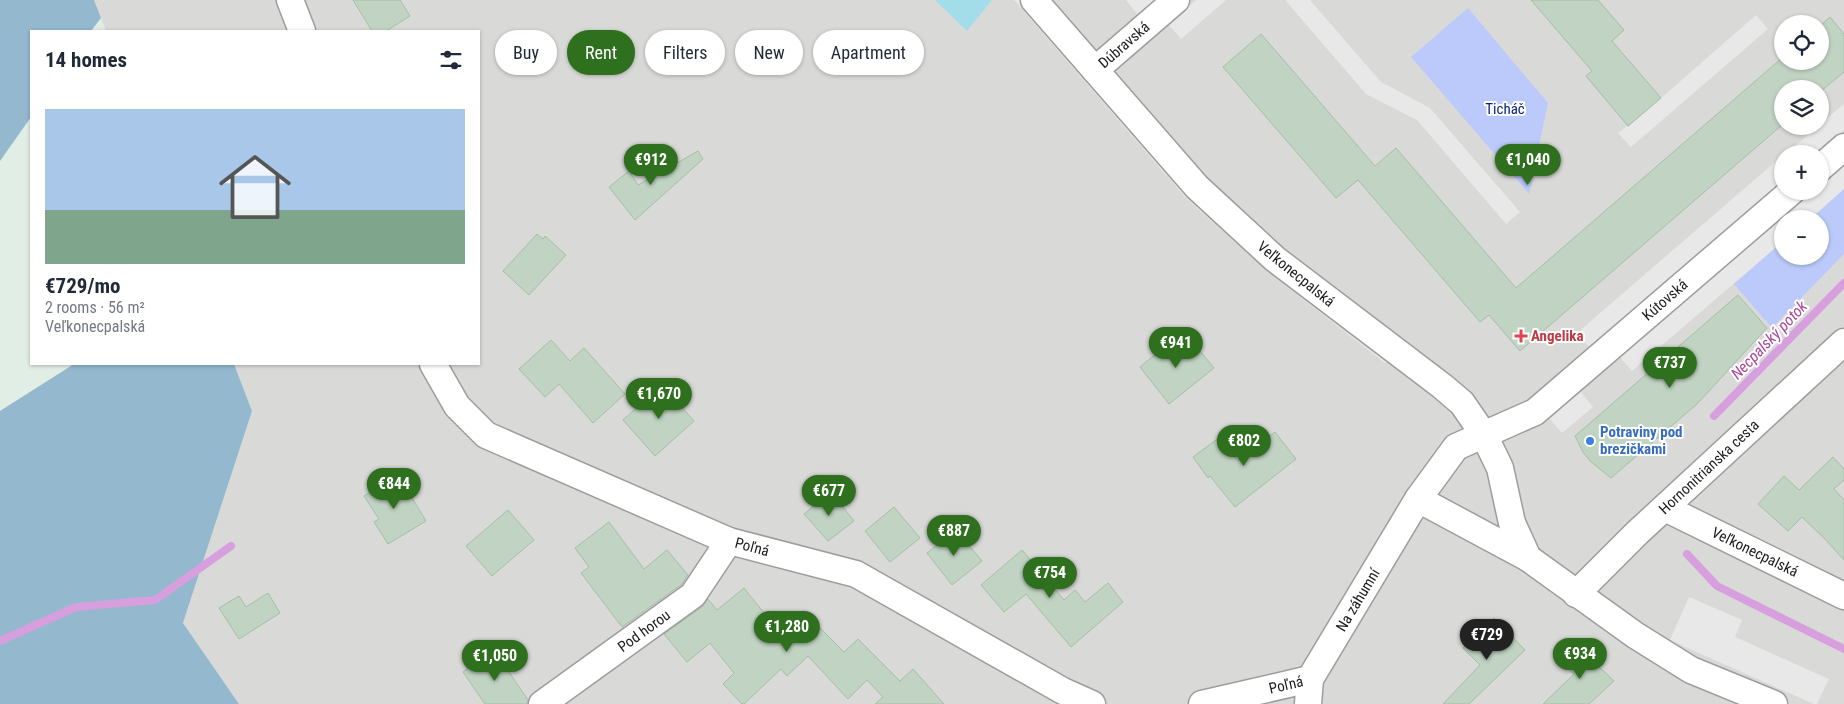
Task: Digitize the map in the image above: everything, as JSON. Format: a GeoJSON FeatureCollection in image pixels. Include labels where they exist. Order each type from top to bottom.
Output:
{"type":"FeatureCollection","features":[{"type":"Feature","properties":{"kind":"street"},"geometry":{"type":"LineString","coordinates":[[290,0],[302,30]]}},
{"type":"Feature","properties":{"kind":"street","name":"Veľkonecpalská"},"geometry":{"type":"LineString","coordinates":[[1034,0],[1197,187],[1275,259],[1462,403],[1484,436],[1500,468],[1512,523],[1528,558]]}},
{"type":"Feature","properties":{"kind":"street","name":"Dúbravská"},"geometry":{"type":"LineString","coordinates":[[1095,70],[1176,0]]}},
{"type":"Feature","properties":{"kind":"street"},"geometry":{"type":"LineString","coordinates":[[1829,160],[1844,147]]}},
{"type":"Feature","properties":{"kind":"street","name":"Kútovská"},"geometry":{"type":"LineString","coordinates":[[1418,499],[1456,447],[1535,412],[1782,200]]}},
{"type":"Feature","properties":{"kind":"street","name":"Hornonitrianska cesta"},"geometry":{"type":"LineString","coordinates":[[1576,594],[1665,508],[1844,342]]}},
{"type":"Feature","properties":{"kind":"street","name":"Poľná"},"geometry":{"type":"LineString","coordinates":[[434,365],[457,406],[486,435],[730,541],[856,574],[1063,691],[1092,704]]}},
{"type":"Feature","properties":{"kind":"street","name":"Veľkonecpalská"},"geometry":{"type":"LineString","coordinates":[[1418,499],[1528,558],[1635,635],[1691,670],[1774,704]]}},
{"type":"Feature","properties":{"kind":"street","name":"Na záhumní"},"geometry":{"type":"LineString","coordinates":[[1309,692],[1418,499]]}},
{"type":"Feature","properties":{"kind":"street","name":"Veľkonecpalská"},"geometry":{"type":"LineString","coordinates":[[1665,508],[1844,596]]}},
{"type":"Feature","properties":{"kind":"street","name":"Pod horou"},"geometry":{"type":"LineString","coordinates":[[542,704],[693,595],[730,541]]}},
{"type":"Feature","properties":{"kind":"street","name":"Poľná"},"geometry":{"type":"LineString","coordinates":[[1202,704],[1309,692]]}},
{"type":"Feature","properties":{"kind":"shaded area"},"geometry":{"type":"Polygon","coordinates":[[[0,0],[94,0],[101,18],[92,30],[30,30],[30,118],[0,161],[0,0]]]}},
{"type":"Feature","properties":{"kind":"shaded area"},"geometry":{"type":"Polygon","coordinates":[[[94,0],[1844,0],[1844,704],[239,704],[183,623],[252,411],[234,365],[480,365],[480,30],[106,30],[94,0]]]}},
{"type":"Feature","properties":{"kind":"shaded area"},"geometry":{"type":"Polygon","coordinates":[[[935,0],[992,0],[967,31],[935,0]]]}},
{"type":"Feature","properties":{"kind":"shaded area"},"geometry":{"type":"Polygon","coordinates":[[[1014,0],[1026,0],[1192,192],[1391,356],[1385,363],[1273,276],[1186,198],[1014,0]]]}},
{"type":"Feature","properties":{"kind":"shaded area"},"geometry":{"type":"Polygon","coordinates":[[[1126,0],[1157,0],[1139,16],[1126,0]]]}},
{"type":"Feature","properties":{"kind":"shaded area"},"geometry":{"type":"Polygon","coordinates":[[[1196,0],[1226,0],[1181,39],[1168,24],[1196,0]]]}},
{"type":"Feature","properties":{"kind":"shaded area"},"geometry":{"type":"Polygon","coordinates":[[[1285,0],[1310,0],[1381,82],[1430,108],[1520,212],[1506,224],[1417,120],[1366,94],[1285,0]]]}},
{"type":"Feature","properties":{"kind":"shaded area"},"geometry":{"type":"Polygon","coordinates":[[[1756,15],[1768,29],[1631,147],[1618,133],[1628,127],[1756,15]]]}},
{"type":"Feature","properties":{"kind":"shaded area"},"geometry":{"type":"Polygon","coordinates":[[[1844,104],[1844,130],[1827,145],[1796,145],[1808,135],[1829,135],[1829,116],[1844,104]]]}},
{"type":"Feature","properties":{"kind":"shaded area"},"geometry":{"type":"Polygon","coordinates":[[[1774,163],[1774,190],[1590,348],[1577,333],[1774,163]]]}},
{"type":"Feature","properties":{"kind":"shaded area"},"geometry":{"type":"Polygon","coordinates":[[[1844,163],[1844,189],[1820,210],[1789,210],[1801,200],[1829,200],[1829,176],[1844,163]]]}},
{"type":"Feature","properties":{"kind":"shaded area"},"geometry":{"type":"Polygon","coordinates":[[[1774,223],[1774,249],[1632,371],[1619,356],[1774,223]]]}},
{"type":"Feature","properties":{"kind":"shaded area"},"geometry":{"type":"Polygon","coordinates":[[[72,365],[234,365],[252,411],[183,623],[239,704],[0,704],[0,411],[72,365]]]}},
{"type":"Feature","properties":{"kind":"shaded area"},"geometry":{"type":"Polygon","coordinates":[[[1580,391],[1593,407],[1562,433],[1549,418],[1580,391]]]}},
{"type":"Feature","properties":{"kind":"shaded area"},"geometry":{"type":"Polygon","coordinates":[[[1689,597],[1742,620],[1735,637],[1829,679],[1817,704],[1670,640],[1689,597]]]}},
{"type":"Feature","properties":{"kind":"green space","name":"Ticháč"},"geometry":{"type":"Polygon","coordinates":[[[1468,8],[1548,103],[1529,194],[1411,57],[1468,8]]]}},
{"type":"Feature","properties":{"kind":"green space"},"geometry":{"type":"Polygon","coordinates":[[[1844,189],[1844,254],[1772,328],[1734,284],[1774,249],[1774,265],[1829,265],[1829,210],[1820,210],[1844,189]]]}},
{"type":"Feature","properties":{"kind":"building"},"geometry":{"type":"Polygon","coordinates":[[[353,0],[400,0],[410,16],[388,30],[371,30],[353,0]]]}},
{"type":"Feature","properties":{"kind":"building"},"geometry":{"type":"Polygon","coordinates":[[[1531,0],[1598,0],[1624,30],[1612,41],[1661,98],[1628,126],[1586,76],[1592,71],[1531,0]]]}},
{"type":"Feature","properties":{"kind":"building"},"geometry":{"type":"Polygon","coordinates":[[[1829,18],[1844,34],[1844,72],[1829,84],[1829,80],[1774,80],[1774,132],[1520,351],[1489,315],[1480,322],[1358,180],[1336,198],[1223,67],[1261,34],[1375,166],[1396,148],[1516,288],[1774,65],[1774,70],[1829,70],[1829,18]]]}},
{"type":"Feature","properties":{"kind":"building"},"geometry":{"type":"Polygon","coordinates":[[[698,151],[703,159],[635,220],[609,187],[629,171],[638,185],[698,151]]]}},
{"type":"Feature","properties":{"kind":"building"},"geometry":{"type":"Polygon","coordinates":[[[537,234],[543,239],[545,236],[566,255],[529,295],[503,271],[537,234]]]}},
{"type":"Feature","properties":{"kind":"building"},"geometry":{"type":"Polygon","coordinates":[[[1738,295],[1767,328],[1697,404],[1611,478],[1590,461],[1575,436],[1738,295]]]}},
{"type":"Feature","properties":{"kind":"building"},"geometry":{"type":"Polygon","coordinates":[[[1176,337],[1183,346],[1191,340],[1214,368],[1169,404],[1140,367],[1176,337]]]}},
{"type":"Feature","properties":{"kind":"building"},"geometry":{"type":"Polygon","coordinates":[[[551,340],[570,361],[584,348],[625,394],[593,423],[559,384],[545,397],[519,369],[551,340]]]}},
{"type":"Feature","properties":{"kind":"building"},"geometry":{"type":"Polygon","coordinates":[[[662,385],[694,421],[655,456],[623,420],[662,385]]]}},
{"type":"Feature","properties":{"kind":"building"},"geometry":{"type":"Polygon","coordinates":[[[1275,432],[1296,459],[1235,507],[1210,476],[1208,478],[1193,457],[1220,437],[1238,461],[1275,432]]]}},
{"type":"Feature","properties":{"kind":"building"},"geometry":{"type":"Polygon","coordinates":[[[1833,457],[1844,469],[1844,480],[1834,489],[1844,500],[1844,560],[1802,517],[1788,531],[1758,504],[1784,476],[1799,490],[1833,457]]]}},
{"type":"Feature","properties":{"kind":"building"},"geometry":{"type":"Polygon","coordinates":[[[398,475],[426,521],[388,544],[374,522],[379,519],[364,496],[398,475]]]}},
{"type":"Feature","properties":{"kind":"building"},"geometry":{"type":"Polygon","coordinates":[[[831,492],[854,521],[828,541],[804,514],[831,492]]]}},
{"type":"Feature","properties":{"kind":"building"},"geometry":{"type":"Polygon","coordinates":[[[894,507],[920,538],[890,562],[865,531],[894,507]]]}},
{"type":"Feature","properties":{"kind":"building"},"geometry":{"type":"Polygon","coordinates":[[[508,510],[534,540],[492,576],[466,546],[508,510]]]}},
{"type":"Feature","properties":{"kind":"building"},"geometry":{"type":"Polygon","coordinates":[[[609,522],[644,569],[667,550],[688,575],[682,584],[622,627],[581,573],[589,567],[575,548],[609,522]]]}},
{"type":"Feature","properties":{"kind":"building"},"geometry":{"type":"Polygon","coordinates":[[[956,530],[982,561],[952,585],[927,553],[956,530]]]}},
{"type":"Feature","properties":{"kind":"building"},"geometry":{"type":"Polygon","coordinates":[[[1022,550],[1064,600],[1075,590],[1085,602],[1108,583],[1123,602],[1071,647],[1026,594],[1004,612],[981,585],[1022,550]]]}},
{"type":"Feature","properties":{"kind":"building"},"geometry":{"type":"Polygon","coordinates":[[[744,588],[780,633],[803,611],[844,652],[858,639],[900,681],[913,669],[944,704],[875,704],[883,697],[867,680],[848,699],[808,656],[787,676],[781,669],[742,704],[723,684],[734,673],[710,643],[687,662],[664,634],[702,607],[708,599],[717,610],[744,588]]]}},
{"type":"Feature","properties":{"kind":"building"},"geometry":{"type":"Polygon","coordinates":[[[268,593],[280,613],[239,639],[219,608],[239,596],[246,607],[268,593]]]}},
{"type":"Feature","properties":{"kind":"building"},"geometry":{"type":"Polygon","coordinates":[[[1494,618],[1525,650],[1469,704],[1443,704],[1480,665],[1463,648],[1494,618]]]}},
{"type":"Feature","properties":{"kind":"building"},"geometry":{"type":"Polygon","coordinates":[[[1574,643],[1614,681],[1589,704],[1543,704],[1574,674],[1558,660],[1574,643]]]}},
{"type":"Feature","properties":{"kind":"building"},"geometry":{"type":"Polygon","coordinates":[[[494,650],[528,700],[527,704],[485,704],[463,672],[494,650]]]}},
{"type":"Feature","properties":{"kind":"waterway","name":"Necpalský potok"},"geometry":{"type":"LineString","coordinates":[[1714,416],[1844,283]]}},
{"type":"Feature","properties":{"kind":"waterway"},"geometry":{"type":"LineString","coordinates":[[0,641],[76,607],[155,600],[231,546]]}},
{"type":"Feature","properties":{"kind":"waterway","name":"Necpalský potok"},"geometry":{"type":"LineString","coordinates":[[1687,554],[1717,586],[1844,649]]}},
{"type":"Feature","properties":{"kind":"place","name":"Angelika"},"geometry":{"type":"Point","coordinates":[1521,336]}},
{"type":"Feature","properties":{"kind":"place","name":"Potraviny pod brezičkami"},"geometry":{"type":"Point","coordinates":[1590,441]}}]}
